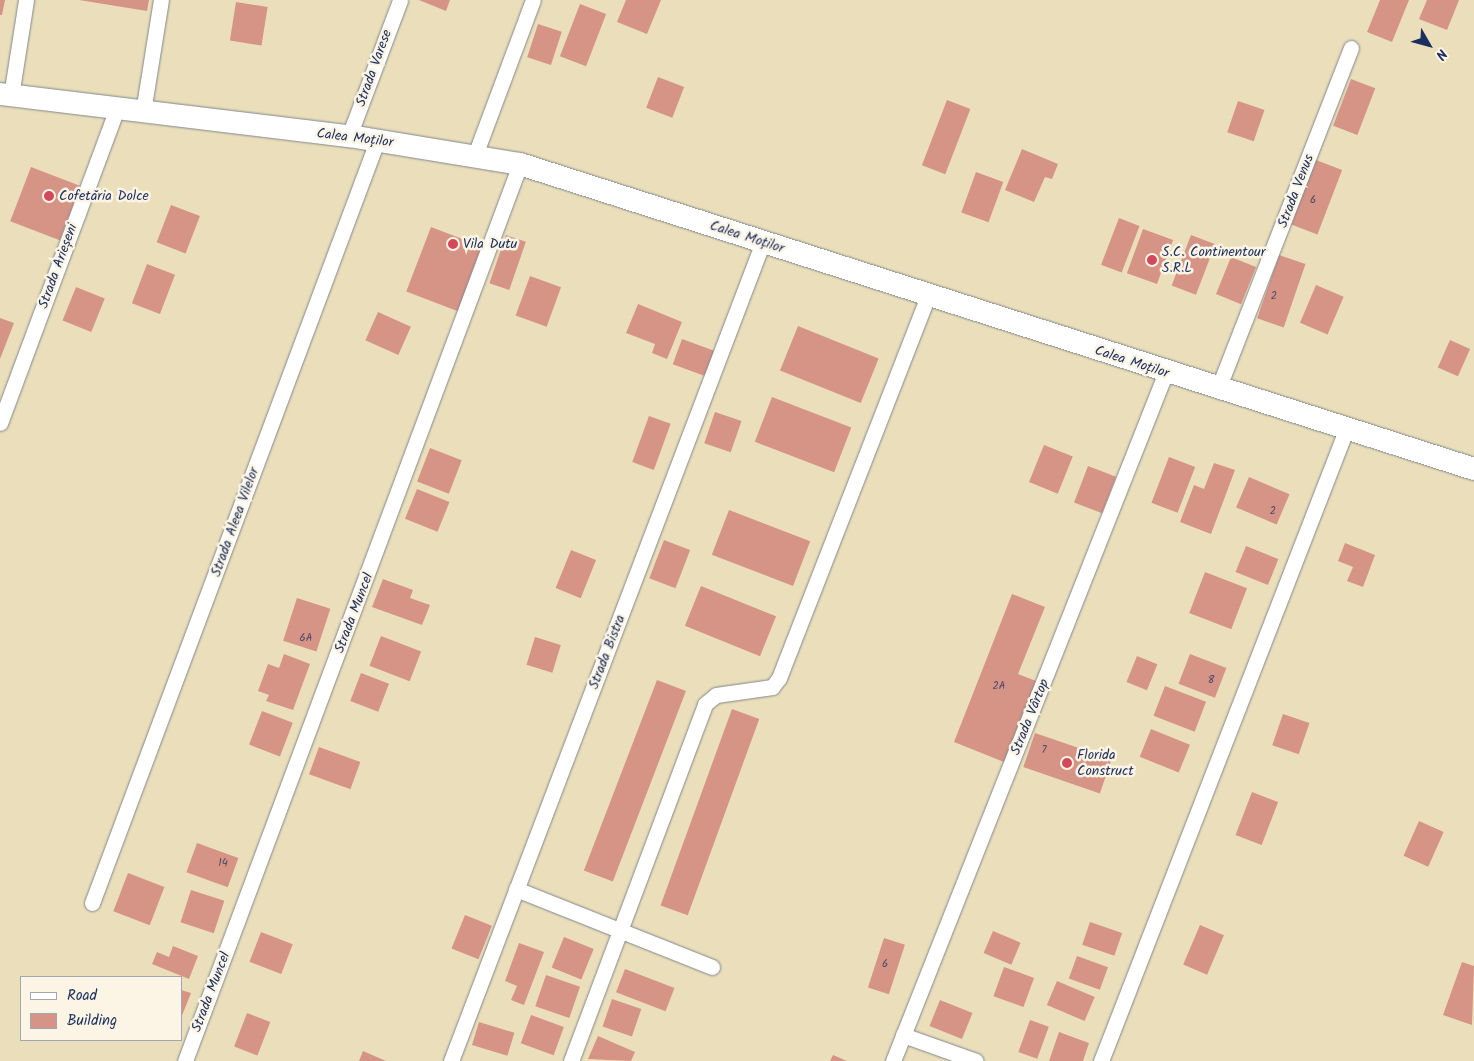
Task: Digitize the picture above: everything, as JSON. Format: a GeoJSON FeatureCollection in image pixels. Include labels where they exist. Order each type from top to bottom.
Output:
{"type":"FeatureCollection","features":[{"type":"Feature","properties":{"kind":"main road","name":"Calea Moților"},"geometry":{"type":"LineString","coordinates":[[6,95],[349,136],[520,164],[1346,430],[1474,469]]}},
{"type":"Feature","properties":{"kind":"street"},"geometry":{"type":"LineString","coordinates":[[6,95],[26,0]]}},
{"type":"Feature","properties":{"kind":"street"},"geometry":{"type":"LineString","coordinates":[[143,112],[161,0]]}},
{"type":"Feature","properties":{"kind":"street","name":"Strada Varese"},"geometry":{"type":"LineString","coordinates":[[349,136],[400,0]]}},
{"type":"Feature","properties":{"kind":"street"},"geometry":{"type":"LineString","coordinates":[[475,156],[533,0]]}},
{"type":"Feature","properties":{"kind":"street","name":"Strada Venus"},"geometry":{"type":"LineString","coordinates":[[1218,389],[1351,48]]}},
{"type":"Feature","properties":{"kind":"street","name":"Strada Arieșeni"},"geometry":{"type":"LineString","coordinates":[[0,423],[117,109]]}},
{"type":"Feature","properties":{"kind":"street","name":"Strada Aleea Vilelor"},"geometry":{"type":"LineString","coordinates":[[92,904],[376,141]]}},
{"type":"Feature","properties":{"kind":"street","name":"Strada Muncel"},"geometry":{"type":"LineString","coordinates":[[185,1061],[520,164]]}},
{"type":"Feature","properties":{"kind":"street","name":"Strada Bistra"},"geometry":{"type":"LineString","coordinates":[[451,1061],[763,242]]}},
{"type":"Feature","properties":{"kind":"street"},"geometry":{"type":"LineString","coordinates":[[572,1061],[706,704],[716,694],[772,687],[779,678],[928,296]]}},
{"type":"Feature","properties":{"kind":"street","name":"Strada Vârtop"},"geometry":{"type":"LineString","coordinates":[[893,1061],[1166,372]]}},
{"type":"Feature","properties":{"kind":"street"},"geometry":{"type":"LineString","coordinates":[[1101,1061],[1346,430]]}},
{"type":"Feature","properties":{"kind":"street"},"geometry":{"type":"LineString","coordinates":[[516,889],[712,967]]}},
{"type":"Feature","properties":{"kind":"street"},"geometry":{"type":"LineString","coordinates":[[903,1035],[976,1061]]}},
{"type":"Feature","properties":{"kind":"building"},"geometry":{"type":"Polygon","coordinates":[[[0,0],[5,0],[2,15],[0,15],[0,0]]]}},
{"type":"Feature","properties":{"kind":"building"},"geometry":{"type":"Polygon","coordinates":[[[79,0],[149,0],[147,11],[79,0]]]}},
{"type":"Feature","properties":{"kind":"building"},"geometry":{"type":"Polygon","coordinates":[[[419,0],[450,0],[446,11],[419,0]]]}},
{"type":"Feature","properties":{"kind":"building"},"geometry":{"type":"Polygon","coordinates":[[[626,0],[661,0],[647,34],[617,22],[626,0]]]}},
{"type":"Feature","properties":{"kind":"building"},"geometry":{"type":"Polygon","coordinates":[[[1380,0],[1409,0],[1392,42],[1367,32],[1380,0]]]}},
{"type":"Feature","properties":{"kind":"building"},"geometry":{"type":"Polygon","coordinates":[[[1427,0],[1459,0],[1447,30],[1419,19],[1427,0]]]}},
{"type":"Feature","properties":{"kind":"building"},"geometry":{"type":"Polygon","coordinates":[[[236,2],[268,7],[262,46],[230,41],[236,2]]]}},
{"type":"Feature","properties":{"kind":"building"},"geometry":{"type":"Polygon","coordinates":[[[580,4],[606,14],[586,66],[560,56],[580,4]]]}},
{"type":"Feature","properties":{"kind":"building"},"geometry":{"type":"Polygon","coordinates":[[[538,24],[562,32],[551,65],[527,57],[538,24]]]}},
{"type":"Feature","properties":{"kind":"building"},"geometry":{"type":"Polygon","coordinates":[[[658,77],[684,87],[672,118],[646,108],[658,77]]]}},
{"type":"Feature","properties":{"kind":"building"},"geometry":{"type":"Polygon","coordinates":[[[1351,79],[1375,88],[1357,135],[1333,126],[1351,79]]]}},
{"type":"Feature","properties":{"kind":"building"},"geometry":{"type":"Polygon","coordinates":[[[947,100],[970,109],[945,174],[922,165],[947,100]]]}},
{"type":"Feature","properties":{"kind":"building"},"geometry":{"type":"Polygon","coordinates":[[[1238,101],[1264,110],[1254,141],[1227,132],[1238,101]]]}},
{"type":"Feature","properties":{"kind":"building"},"geometry":{"type":"Polygon","coordinates":[[[1022,149],[1058,164],[1052,179],[1045,177],[1034,202],[1005,190],[1022,149]]]}},
{"type":"Feature","properties":{"kind":"building"},"geometry":{"type":"Polygon","coordinates":[[[1316,160],[1342,170],[1317,234],[1291,224],[1316,160]]]}},
{"type":"Feature","properties":{"kind":"building"},"geometry":{"type":"Polygon","coordinates":[[[31,167],[80,186],[60,240],[10,221],[31,167]]]}},
{"type":"Feature","properties":{"kind":"building"},"geometry":{"type":"Polygon","coordinates":[[[976,172],[1003,182],[989,222],[961,212],[976,172]]]}},
{"type":"Feature","properties":{"kind":"building"},"geometry":{"type":"Polygon","coordinates":[[[171,205],[200,216],[186,253],[157,242],[171,205]]]}},
{"type":"Feature","properties":{"kind":"building"},"geometry":{"type":"Polygon","coordinates":[[[1119,218],[1140,226],[1122,273],[1101,265],[1119,218]]]}},
{"type":"Feature","properties":{"kind":"building"},"geometry":{"type":"Polygon","coordinates":[[[431,227],[483,247],[459,311],[406,291],[431,227]]]}},
{"type":"Feature","properties":{"kind":"building"},"geometry":{"type":"Polygon","coordinates":[[[1143,229],[1173,240],[1157,284],[1127,273],[1143,229]]]}},
{"type":"Feature","properties":{"kind":"building"},"geometry":{"type":"Polygon","coordinates":[[[506,235],[526,242],[509,290],[489,283],[506,235]]]}},
{"type":"Feature","properties":{"kind":"building"},"geometry":{"type":"Polygon","coordinates":[[[1191,235],[1215,244],[1196,295],[1172,285],[1191,235]]]}},
{"type":"Feature","properties":{"kind":"building"},"geometry":{"type":"Polygon","coordinates":[[[1279,255],[1305,264],[1284,327],[1257,318],[1279,255]]]}},
{"type":"Feature","properties":{"kind":"building"},"geometry":{"type":"Polygon","coordinates":[[[1231,257],[1256,267],[1241,304],[1216,294],[1231,257]]]}},
{"type":"Feature","properties":{"kind":"building"},"geometry":{"type":"Polygon","coordinates":[[[147,264],[175,275],[160,314],[132,303],[147,264]]]}},
{"type":"Feature","properties":{"kind":"building"},"geometry":{"type":"Polygon","coordinates":[[[530,276],[561,287],[547,327],[516,315],[530,276]]]}},
{"type":"Feature","properties":{"kind":"building"},"geometry":{"type":"Polygon","coordinates":[[[1316,285],[1344,297],[1328,334],[1300,323],[1316,285]]]}},
{"type":"Feature","properties":{"kind":"building"},"geometry":{"type":"Polygon","coordinates":[[[76,287],[105,299],[91,332],[63,320],[76,287]]]}},
{"type":"Feature","properties":{"kind":"building"},"geometry":{"type":"Polygon","coordinates":[[[638,304],[682,322],[667,359],[652,353],[655,344],[626,333],[638,304]]]}},
{"type":"Feature","properties":{"kind":"building"},"geometry":{"type":"Polygon","coordinates":[[[378,312],[411,327],[398,355],[365,340],[378,312]]]}},
{"type":"Feature","properties":{"kind":"building"},"geometry":{"type":"Polygon","coordinates":[[[0,318],[14,323],[0,359],[0,318]]]}},
{"type":"Feature","properties":{"kind":"building"},"geometry":{"type":"Polygon","coordinates":[[[798,326],[879,359],[861,403],[780,371],[798,326]]]}},
{"type":"Feature","properties":{"kind":"building"},"geometry":{"type":"Polygon","coordinates":[[[682,339],[715,351],[706,376],[673,364],[682,339]]]}},
{"type":"Feature","properties":{"kind":"building"},"geometry":{"type":"Polygon","coordinates":[[[1450,340],[1470,349],[1458,376],[1438,367],[1450,340]]]}},
{"type":"Feature","properties":{"kind":"building"},"geometry":{"type":"Polygon","coordinates":[[[772,397],[851,427],[834,472],[755,442],[772,397]]]}},
{"type":"Feature","properties":{"kind":"building"},"geometry":{"type":"Polygon","coordinates":[[[715,412],[741,421],[731,452],[704,443],[715,412]]]}},
{"type":"Feature","properties":{"kind":"building"},"geometry":{"type":"Polygon","coordinates":[[[649,416],[671,424],[654,470],[632,462],[649,416]]]}},
{"type":"Feature","properties":{"kind":"building"},"geometry":{"type":"Polygon","coordinates":[[[1044,445],[1073,457],[1058,494],[1029,482],[1044,445]]]}},
{"type":"Feature","properties":{"kind":"building"},"geometry":{"type":"Polygon","coordinates":[[[430,448],[462,460],[449,494],[417,482],[430,448]]]}},
{"type":"Feature","properties":{"kind":"building"},"geometry":{"type":"Polygon","coordinates":[[[1169,457],[1195,467],[1178,513],[1151,503],[1169,457]]]}},
{"type":"Feature","properties":{"kind":"building"},"geometry":{"type":"Polygon","coordinates":[[[1214,463],[1235,470],[1211,534],[1180,522],[1194,485],[1204,489],[1214,463]]]}},
{"type":"Feature","properties":{"kind":"building"},"geometry":{"type":"Polygon","coordinates":[[[1088,466],[1116,477],[1102,513],[1074,502],[1088,466]]]}},
{"type":"Feature","properties":{"kind":"building"},"geometry":{"type":"Polygon","coordinates":[[[1249,477],[1290,494],[1277,525],[1236,507],[1249,477]]]}},
{"type":"Feature","properties":{"kind":"building"},"geometry":{"type":"Polygon","coordinates":[[[417,489],[449,502],[437,532],[405,519],[417,489]]]}},
{"type":"Feature","properties":{"kind":"building"},"geometry":{"type":"Polygon","coordinates":[[[729,510],[810,541],[793,586],[712,555],[729,510]]]}},
{"type":"Feature","properties":{"kind":"building"},"geometry":{"type":"Polygon","coordinates":[[[664,540],[690,550],[675,588],[649,578],[664,540]]]}},
{"type":"Feature","properties":{"kind":"building"},"geometry":{"type":"Polygon","coordinates":[[[1345,543],[1375,555],[1363,587],[1347,581],[1353,567],[1338,561],[1345,543]]]}},
{"type":"Feature","properties":{"kind":"building"},"geometry":{"type":"Polygon","coordinates":[[[1246,546],[1278,559],[1268,585],[1236,572],[1246,546]]]}},
{"type":"Feature","properties":{"kind":"building"},"geometry":{"type":"Polygon","coordinates":[[[571,550],[596,560],[581,598],[556,588],[571,550]]]}},
{"type":"Feature","properties":{"kind":"building"},"geometry":{"type":"Polygon","coordinates":[[[1205,572],[1247,588],[1231,629],[1189,613],[1205,572]]]}},
{"type":"Feature","properties":{"kind":"building"},"geometry":{"type":"Polygon","coordinates":[[[383,579],[413,590],[410,598],[430,605],[422,625],[372,607],[383,579]]]}},
{"type":"Feature","properties":{"kind":"building"},"geometry":{"type":"Polygon","coordinates":[[[701,586],[776,616],[760,656],[685,626],[701,586]]]}},
{"type":"Feature","properties":{"kind":"building"},"geometry":{"type":"Polygon","coordinates":[[[1012,594],[1045,607],[1018,674],[1036,681],[1004,762],[954,742],[1012,594]]]}},
{"type":"Feature","properties":{"kind":"building"},"geometry":{"type":"Polygon","coordinates":[[[297,598],[330,609],[316,652],[283,641],[297,598]]]}},
{"type":"Feature","properties":{"kind":"building"},"geometry":{"type":"Polygon","coordinates":[[[381,636],[421,651],[410,681],[370,666],[381,636]]]}},
{"type":"Feature","properties":{"kind":"building"},"geometry":{"type":"Polygon","coordinates":[[[535,637],[561,645],[552,673],[527,665],[535,637]]]}},
{"type":"Feature","properties":{"kind":"building"},"geometry":{"type":"Polygon","coordinates":[[[284,654],[310,664],[293,710],[266,701],[269,695],[258,691],[268,664],[279,668],[284,654]]]}},
{"type":"Feature","properties":{"kind":"building"},"geometry":{"type":"Polygon","coordinates":[[[1190,654],[1226,668],[1215,698],[1179,684],[1190,654]]]}},
{"type":"Feature","properties":{"kind":"building"},"geometry":{"type":"Polygon","coordinates":[[[1137,656],[1157,664],[1147,690],[1127,682],[1137,656]]]}},
{"type":"Feature","properties":{"kind":"building"},"geometry":{"type":"Polygon","coordinates":[[[361,673],[389,684],[378,712],[350,701],[361,673]]]}},
{"type":"Feature","properties":{"kind":"building"},"geometry":{"type":"Polygon","coordinates":[[[657,680],[686,691],[613,882],[584,870],[657,680]]]}},
{"type":"Feature","properties":{"kind":"building"},"geometry":{"type":"Polygon","coordinates":[[[1165,686],[1206,702],[1195,732],[1154,716],[1165,686]]]}},
{"type":"Feature","properties":{"kind":"building"},"geometry":{"type":"Polygon","coordinates":[[[732,709],[759,719],[688,915],[661,905],[732,709]]]}},
{"type":"Feature","properties":{"kind":"building"},"geometry":{"type":"Polygon","coordinates":[[[262,711],[293,723],[280,756],[249,745],[262,711]]]}},
{"type":"Feature","properties":{"kind":"building"},"geometry":{"type":"Polygon","coordinates":[[[1283,714],[1309,723],[1299,754],[1272,745],[1283,714]]]}},
{"type":"Feature","properties":{"kind":"building"},"geometry":{"type":"Polygon","coordinates":[[[1151,729],[1190,745],[1179,773],[1140,757],[1151,729]]]}},
{"type":"Feature","properties":{"kind":"building","name":"Florida Construct"},"geometry":{"type":"Polygon","coordinates":[[[1035,733],[1112,759],[1100,793],[1023,767],[1035,733]]]}},
{"type":"Feature","properties":{"kind":"building"},"geometry":{"type":"Polygon","coordinates":[[[319,747],[360,762],[350,789],[309,774],[319,747]]]}},
{"type":"Feature","properties":{"kind":"building"},"geometry":{"type":"Polygon","coordinates":[[[1252,792],[1278,802],[1262,845],[1236,835],[1252,792]]]}},
{"type":"Feature","properties":{"kind":"building"},"geometry":{"type":"Polygon","coordinates":[[[1419,821],[1444,832],[1428,867],[1404,856],[1419,821]]]}},
{"type":"Feature","properties":{"kind":"building"},"geometry":{"type":"Polygon","coordinates":[[[197,843],[238,858],[228,887],[186,872],[197,843]]]}},
{"type":"Feature","properties":{"kind":"building"},"geometry":{"type":"Polygon","coordinates":[[[128,873],[164,887],[150,925],[113,911],[128,873]]]}},
{"type":"Feature","properties":{"kind":"building"},"geometry":{"type":"Polygon","coordinates":[[[191,890],[224,901],[214,933],[180,922],[191,890]]]}},
{"type":"Feature","properties":{"kind":"building"},"geometry":{"type":"Polygon","coordinates":[[[465,915],[492,926],[478,959],[452,948],[465,915]]]}},
{"type":"Feature","properties":{"kind":"building"},"geometry":{"type":"Polygon","coordinates":[[[1090,922],[1122,933],[1114,956],[1082,945],[1090,922]]]}},
{"type":"Feature","properties":{"kind":"building"},"geometry":{"type":"Polygon","coordinates":[[[1200,925],[1224,935],[1207,975],[1183,965],[1200,925]]]}},
{"type":"Feature","properties":{"kind":"building"},"geometry":{"type":"Polygon","coordinates":[[[993,931],[1021,943],[1011,965],[984,953],[993,931]]]}},
{"type":"Feature","properties":{"kind":"building"},"geometry":{"type":"Polygon","coordinates":[[[261,932],[293,944],[281,974],[250,962],[261,932]]]}},
{"type":"Feature","properties":{"kind":"building"},"geometry":{"type":"Polygon","coordinates":[[[564,937],[594,949],[581,980],[552,968],[564,937]]]}},
{"type":"Feature","properties":{"kind":"building"},"geometry":{"type":"Polygon","coordinates":[[[884,938],[905,945],[889,994],[868,987],[884,938]]]}},
{"type":"Feature","properties":{"kind":"building"},"geometry":{"type":"Polygon","coordinates":[[[519,943],[544,952],[524,1005],[511,1000],[517,986],[505,981],[519,943]]]}},
{"type":"Feature","properties":{"kind":"building"},"geometry":{"type":"Polygon","coordinates":[[[173,946],[198,956],[189,979],[152,964],[157,952],[169,957],[173,946]]]}},
{"type":"Feature","properties":{"kind":"building"},"geometry":{"type":"Polygon","coordinates":[[[1077,956],[1108,967],[1100,990],[1069,979],[1077,956]]]}},
{"type":"Feature","properties":{"kind":"building"},"geometry":{"type":"Polygon","coordinates":[[[1462,962],[1474,966],[1472,1025],[1443,1015],[1462,962]]]}},
{"type":"Feature","properties":{"kind":"building"},"geometry":{"type":"Polygon","coordinates":[[[1004,967],[1034,978],[1023,1007],[993,996],[1004,967]]]}},
{"type":"Feature","properties":{"kind":"building"},"geometry":{"type":"Polygon","coordinates":[[[625,969],[674,988],[666,1011],[616,992],[625,969]]]}},
{"type":"Feature","properties":{"kind":"building"},"geometry":{"type":"Polygon","coordinates":[[[546,975],[580,987],[569,1018],[535,1006],[546,975]]]}},
{"type":"Feature","properties":{"kind":"building"},"geometry":{"type":"Polygon","coordinates":[[[1057,981],[1095,997],[1085,1021],[1047,1005],[1057,981]]]}},
{"type":"Feature","properties":{"kind":"building"},"geometry":{"type":"Polygon","coordinates":[[[182,990],[191,993],[182,1016],[182,990]]]}},
{"type":"Feature","properties":{"kind":"building"},"geometry":{"type":"Polygon","coordinates":[[[612,999],[641,1009],[632,1037],[603,1026],[612,999]]]}},
{"type":"Feature","properties":{"kind":"building"},"geometry":{"type":"Polygon","coordinates":[[[940,1000],[972,1013],[962,1039],[930,1026],[940,1000]]]}},
{"type":"Feature","properties":{"kind":"building"},"geometry":{"type":"Polygon","coordinates":[[[247,1013],[270,1022],[257,1056],[234,1047],[247,1013]]]}},
{"type":"Feature","properties":{"kind":"building"},"geometry":{"type":"Polygon","coordinates":[[[531,1015],[564,1027],[554,1055],[521,1043],[531,1015]]]}},
{"type":"Feature","properties":{"kind":"building"},"geometry":{"type":"Polygon","coordinates":[[[1030,1020],[1049,1027],[1037,1059],[1018,1052],[1030,1020]]]}},
{"type":"Feature","properties":{"kind":"building"},"geometry":{"type":"Polygon","coordinates":[[[479,1022],[514,1033],[507,1056],[472,1045],[479,1022]]]}},
{"type":"Feature","properties":{"kind":"building"},"geometry":{"type":"Polygon","coordinates":[[[1059,1032],[1089,1043],[1083,1061],[1049,1061],[1059,1032]]]}},
{"type":"Feature","properties":{"kind":"building"},"geometry":{"type":"Polygon","coordinates":[[[598,1036],[635,1052],[631,1061],[588,1059],[598,1036]]]}},
{"type":"Feature","properties":{"kind":"building"},"geometry":{"type":"Polygon","coordinates":[[[363,1051],[386,1061],[359,1061],[363,1051]]]}},
{"type":"Feature","properties":{"kind":"building"},"geometry":{"type":"Polygon","coordinates":[[[833,1055],[847,1061],[830,1061],[833,1055]]]}},
{"type":"Feature","properties":{"kind":"place","name":"Cofetăria Dolce"},"geometry":{"type":"Point","coordinates":[49,196]}},
{"type":"Feature","properties":{"kind":"place","name":"Vila Dutu"},"geometry":{"type":"Point","coordinates":[453,244]}},
{"type":"Feature","properties":{"kind":"place","name":"S.C. Continentour S.R.L"},"geometry":{"type":"Point","coordinates":[1152,260]}},
{"type":"Feature","properties":{"kind":"place","name":"Florida Construct"},"geometry":{"type":"Point","coordinates":[1067,763]}}]}
